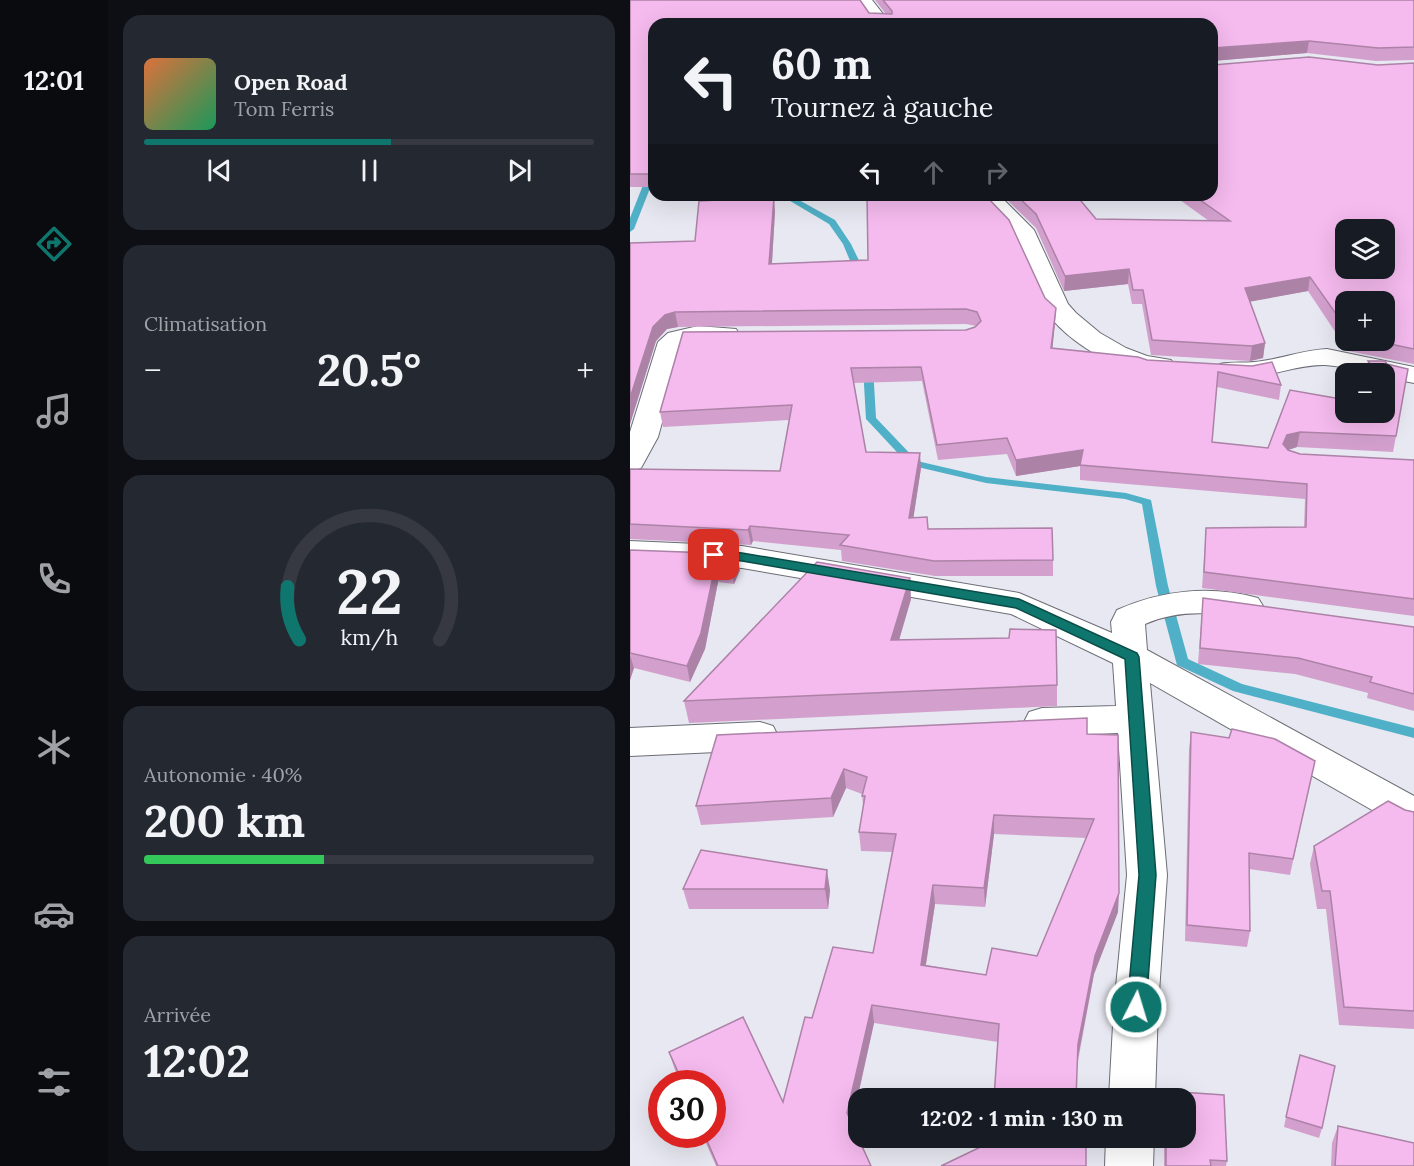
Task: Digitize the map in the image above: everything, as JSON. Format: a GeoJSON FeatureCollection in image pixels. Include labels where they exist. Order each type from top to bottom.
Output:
{"type":"FeatureCollection","features":[{"type":"Feature","properties":{"kind":"street"},"geometry":{"type":"LineString","coordinates":[[863,0],[877,18]]}},
{"type":"Feature","properties":{"kind":"street"},"geometry":{"type":"LineString","coordinates":[[992,201],[1022,230],[1056,307],[1094,343],[1132,361],[1146,365],[1261,370],[1309,358],[1327,357],[1414,375]]}},
{"type":"Feature","properties":{"kind":"street"},"geometry":{"type":"LineString","coordinates":[[630,462],[643,437],[671,342],[687,335],[756,334]]}},
{"type":"Feature","properties":{"kind":"street"},"geometry":{"type":"LineString","coordinates":[[630,552],[742,557],[1019,604],[1132,657],[1414,815]]}},
{"type":"Feature","properties":{"kind":"street"},"geometry":{"type":"LineString","coordinates":[[1132,1088],[1136,1007],[1148,875],[1129,618],[1166,604],[1195,600],[1276,609]]}},
{"type":"Feature","properties":{"kind":"street"},"geometry":{"type":"LineString","coordinates":[[1005,724],[1135,719]]}},
{"type":"Feature","properties":{"kind":"street"},"geometry":{"type":"LineString","coordinates":[[630,742],[794,734]]}},
{"type":"Feature","properties":{"kind":"street"},"geometry":{"type":"LineString","coordinates":[[1129,1166],[1130,1148]]}},
{"type":"Feature","properties":{"kind":"building"},"geometry":{"type":"Polygon","coordinates":[[[630,0],[860,0],[869,13],[892,14],[883,0],[1414,0],[1414,47],[1378,48],[1309,41],[1218,48],[1218,18],[648,18],[648,174],[630,174],[630,0]]]}},
{"type":"Feature","properties":{"kind":"building"},"geometry":{"type":"Polygon","coordinates":[[[1309,57],[1378,65],[1414,63],[1414,349],[1395,345],[1395,291],[1335,291],[1335,312],[1310,277],[1245,288],[1265,343],[1252,346],[1152,340],[1143,290],[1133,290],[1129,269],[1065,276],[1036,214],[1022,201],[1081,201],[1096,219],[1230,221],[1202,201],[1218,201],[1218,65],[1309,57]]]}},
{"type":"Feature","properties":{"kind":"building"},"geometry":{"type":"Polygon","coordinates":[[[699,201],[774,201],[769,264],[868,260],[867,201],[991,201],[1009,220],[1045,298],[1056,308],[1051,348],[1138,357],[1147,360],[1252,366],[1272,362],[1281,385],[1218,372],[1212,442],[1268,448],[1290,390],[1335,398],[1335,423],[1395,423],[1395,366],[1408,369],[1396,436],[1300,432],[1287,435],[1283,444],[1288,450],[1300,454],[1414,460],[1414,599],[1204,572],[1206,528],[1306,527],[1307,484],[1080,465],[1083,450],[1016,460],[1007,438],[937,445],[921,367],[851,368],[866,452],[920,453],[909,518],[927,517],[928,529],[1052,528],[1053,560],[934,561],[840,545],[849,535],[750,526],[748,530],[630,524],[630,469],[780,471],[792,405],[660,412],[683,332],[966,330],[975,327],[981,321],[977,312],[966,309],[675,312],[665,315],[653,327],[630,398],[630,243],[695,241],[699,201]]]}},
{"type":"Feature","properties":{"kind":"building"},"geometry":{"type":"Polygon","coordinates":[[[1368,361],[1385,361],[1386,363],[1369,363],[1368,361]]]}},
{"type":"Feature","properties":{"kind":"building"},"geometry":{"type":"Polygon","coordinates":[[[630,550],[737,554],[731,568],[715,567],[701,633],[687,666],[630,653],[630,550]]]}},
{"type":"Feature","properties":{"kind":"building"},"geometry":{"type":"Polygon","coordinates":[[[817,562],[910,578],[891,640],[1009,638],[1010,629],[1056,630],[1057,685],[684,701],[817,562]]]}},
{"type":"Feature","properties":{"kind":"building"},"geometry":{"type":"Polygon","coordinates":[[[1203,598],[1414,627],[1414,694],[1370,682],[1372,677],[1298,658],[1200,648],[1203,598]]]}},
{"type":"Feature","properties":{"kind":"building"},"geometry":{"type":"Polygon","coordinates":[[[1087,718],[1087,734],[1118,735],[1119,893],[1095,956],[1078,1044],[1076,1088],[995,1088],[999,1024],[872,1005],[853,1088],[848,1088],[847,1113],[848,1148],[863,1148],[871,1166],[718,1166],[710,1148],[726,1148],[726,1070],[677,1070],[669,1052],[743,1017],[783,1102],[805,1017],[812,1018],[833,947],[873,953],[896,834],[859,832],[865,796],[862,796],[867,777],[844,769],[831,798],[696,806],[717,735],[1087,718]],[[994,815],[984,888],[933,885],[921,965],[986,975],[992,948],[1037,956],[1094,819],[994,815]]]}},
{"type":"Feature","properties":{"kind":"building"},"geometry":{"type":"Polygon","coordinates":[[[1232,729],[1275,739],[1315,761],[1293,859],[1249,853],[1250,931],[1187,925],[1191,732],[1229,738],[1232,729]]]}},
{"type":"Feature","properties":{"kind":"building"},"geometry":{"type":"Polygon","coordinates":[[[1388,801],[1414,812],[1414,1011],[1344,1007],[1330,891],[1322,891],[1314,846],[1388,801]]]}},
{"type":"Feature","properties":{"kind":"building"},"geometry":{"type":"Polygon","coordinates":[[[701,850],[827,870],[825,889],[683,889],[701,850]]]}},
{"type":"Feature","properties":{"kind":"building"},"geometry":{"type":"Polygon","coordinates":[[[1300,1055],[1335,1066],[1322,1128],[1286,1117],[1300,1055]]]}},
{"type":"Feature","properties":{"kind":"building"},"geometry":{"type":"Polygon","coordinates":[[[1196,1093],[1224,1095],[1227,1161],[1210,1160],[1211,1166],[1166,1166],[1166,1148],[1196,1148],[1196,1093]]]}},
{"type":"Feature","properties":{"kind":"building"},"geometry":{"type":"Polygon","coordinates":[[[1338,1126],[1414,1143],[1414,1166],[1335,1166],[1338,1126]]]}},
{"type":"Feature","properties":{"kind":"building"},"geometry":{"type":"Polygon","coordinates":[[[978,1148],[1086,1148],[1086,1166],[941,1166],[978,1148]]]}},
{"type":"Feature","properties":{"kind":"waterway"},"geometry":{"type":"LineString","coordinates":[[630,229],[648,182]]}},
{"type":"Feature","properties":{"kind":"waterway"},"geometry":{"type":"LineString","coordinates":[[795,201],[832,222],[847,244],[861,275]]}},
{"type":"Feature","properties":{"kind":"waterway"},"geometry":{"type":"LineString","coordinates":[[868,367],[871,419],[913,463],[986,480],[1126,496],[1147,502],[1162,586],[1182,662],[1238,688],[1414,733]]}},
{"type":"Feature","properties":{"kind":"route"},"geometry":{"type":"LineString","coordinates":[[714,555],[742,557],[1019,604],[1132,657],[1148,875],[1136,1007]]}}]}
